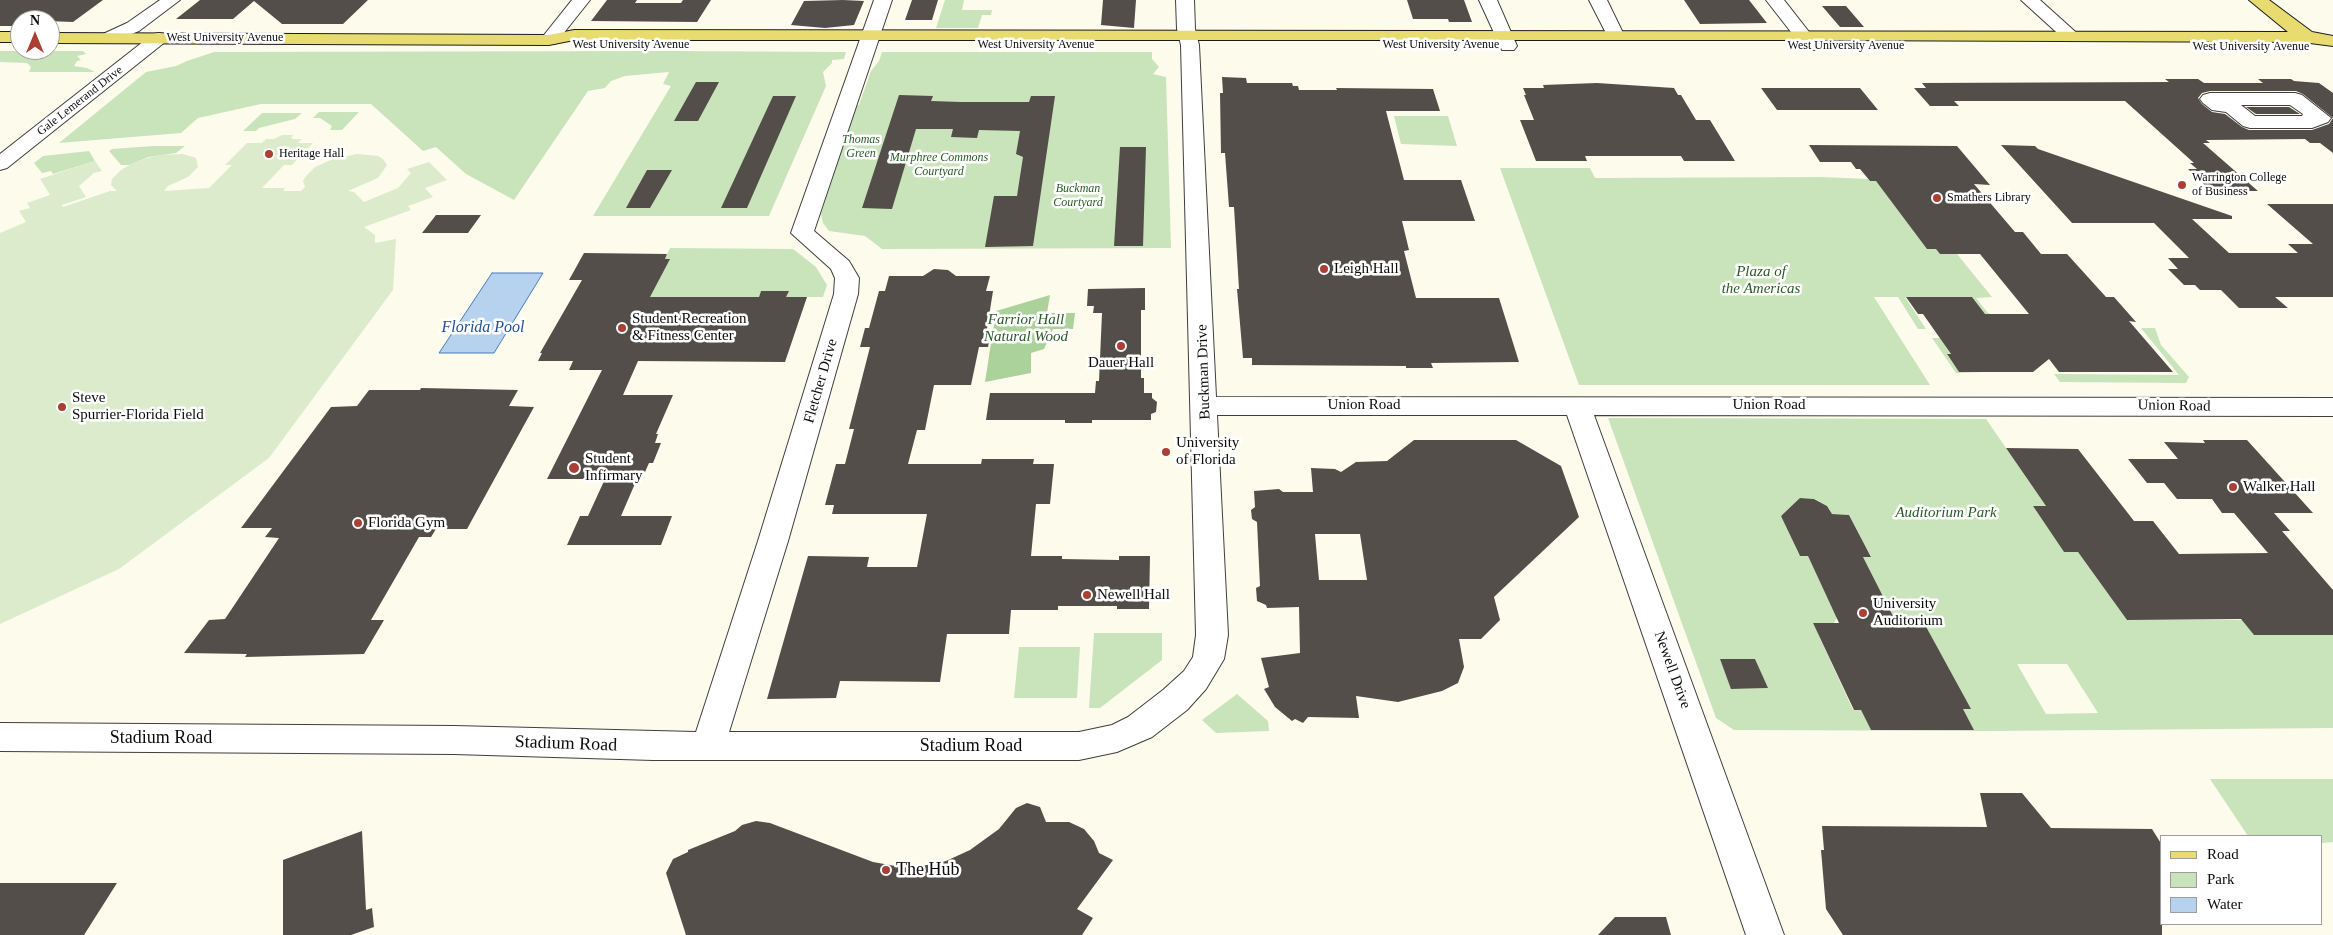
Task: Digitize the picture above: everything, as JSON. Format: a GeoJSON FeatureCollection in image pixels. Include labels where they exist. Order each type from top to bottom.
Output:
{"type":"FeatureCollection","features":[{"type":"Feature","properties":{"kind":"main road"},"geometry":{"type":"LineString","coordinates":[[2258,0],[2326,44]]}},
{"type":"Feature","properties":{"kind":"main road"},"geometry":{"type":"LineString","coordinates":[[2282,0],[2326,44]]}},
{"type":"Feature","properties":{"kind":"main road","name":"West University Avenue"},"geometry":{"type":"LineString","coordinates":[[1506,41],[1615,35],[1806,41],[2071,36],[2326,44]]}},
{"type":"Feature","properties":{"kind":"main road","name":"West University Avenue"},"geometry":{"type":"LineString","coordinates":[[60,38],[549,40],[567,45],[868,40],[1806,41],[2326,44]]}},
{"type":"Feature","properties":{"kind":"street"},"geometry":{"type":"LineString","coordinates":[[109,38],[119,27],[156,0]]}},
{"type":"Feature","properties":{"kind":"street"},"geometry":{"type":"LineString","coordinates":[[109,38],[133,27],[170,0]]}},
{"type":"Feature","properties":{"kind":"street"},"geometry":{"type":"LineString","coordinates":[[549,40],[581,0]]}},
{"type":"Feature","properties":{"kind":"street"},"geometry":{"type":"LineString","coordinates":[[868,40],[883,0]]}},
{"type":"Feature","properties":{"kind":"street","name":"Buckman Drive"},"geometry":{"type":"LineString","coordinates":[[1130,732],[1160,712],[1186,690],[1202,670],[1211,648],[1205,406],[1189,41],[1185,0]]}},
{"type":"Feature","properties":{"kind":"street"},"geometry":{"type":"LineString","coordinates":[[1488,0],[1506,41]]}},
{"type":"Feature","properties":{"kind":"street"},"geometry":{"type":"LineString","coordinates":[[1598,0],[1615,35]]}},
{"type":"Feature","properties":{"kind":"street"},"geometry":{"type":"LineString","coordinates":[[2030,0],[2071,36]]}},
{"type":"Feature","properties":{"kind":"street"},"geometry":{"type":"LineString","coordinates":[[1776,1],[1806,41]]}},
{"type":"Feature","properties":{"kind":"street","name":"Gale Lemerand Drive"},"geometry":{"type":"LineString","coordinates":[[0,164],[159,38]]}},
{"type":"Feature","properties":{"kind":"street","name":"Fletcher Drive"},"geometry":{"type":"LineString","coordinates":[[708,745],[776,532],[846,294],[847,278],[841,266],[802,233],[868,40]]}},
{"type":"Feature","properties":{"kind":"street","name":"Newell Drive"},"geometry":{"type":"LineString","coordinates":[[1577,405],[1765,935]]}},
{"type":"Feature","properties":{"kind":"street","name":"Union Road"},"geometry":{"type":"LineString","coordinates":[[1205,406],[2333,407]]}},
{"type":"Feature","properties":{"kind":"street","name":"Stadium Road"},"geometry":{"type":"LineString","coordinates":[[0,737],[445,740],[612,746],[1080,746],[1106,741],[1130,732]]}},
{"type":"Feature","properties":{"kind":"green space"},"geometry":{"type":"Polygon","coordinates":[[[945,0],[964,0],[962,10],[992,10],[991,15],[982,15],[978,28],[936,28],[945,0]]]}},
{"type":"Feature","properties":{"kind":"green space"},"geometry":{"type":"Polygon","coordinates":[[[0,51],[10,51],[10,60],[60,60],[60,51],[83,51],[86,54],[77,56],[81,60],[77,61],[74,66],[87,68],[95,72],[29,72],[31,67],[27,63],[0,62],[0,51]]]}},
{"type":"Feature","properties":{"kind":"green space"},"geometry":{"type":"Polygon","coordinates":[[[214,52],[846,52],[844,59],[832,60],[832,63],[823,72],[826,86],[769,216],[593,216],[671,86],[663,84],[669,72],[625,76],[611,81],[605,88],[588,91],[514,200],[466,174],[436,147],[423,151],[371,104],[261,104],[198,118],[181,133],[59,143],[146,72],[176,66],[214,52]]]}},
{"type":"Feature","properties":{"kind":"green space"},"geometry":{"type":"Polygon","coordinates":[[[882,52],[1152,52],[1152,59],[1159,67],[1153,74],[1166,77],[1171,248],[882,249],[865,236],[829,231],[823,223],[821,214],[836,168],[833,167],[856,105],[859,105],[871,71],[879,61],[882,52]]]}},
{"type":"Feature","properties":{"kind":"green space"},"geometry":{"type":"Polygon","coordinates":[[[319,112],[359,112],[342,130],[330,130],[332,126],[320,118],[313,118],[319,112]]]}},
{"type":"Feature","properties":{"kind":"green space"},"geometry":{"type":"Polygon","coordinates":[[[262,113],[302,113],[295,119],[259,128],[256,131],[243,131],[262,113]]]}},
{"type":"Feature","properties":{"kind":"green space"},"geometry":{"type":"Polygon","coordinates":[[[1394,116],[1448,116],[1457,146],[1401,144],[1394,116]]]}},
{"type":"Feature","properties":{"kind":"green space"},"geometry":{"type":"Polygon","coordinates":[[[282,135],[293,135],[291,138],[302,139],[298,143],[313,143],[292,165],[284,165],[262,188],[285,188],[283,191],[301,191],[305,187],[303,181],[315,167],[333,159],[357,154],[378,156],[387,165],[378,178],[348,191],[354,192],[364,202],[398,188],[411,173],[407,169],[429,162],[447,180],[425,188],[433,197],[408,206],[411,210],[364,227],[375,235],[375,243],[396,239],[393,290],[269,458],[119,569],[0,624],[0,233],[26,222],[19,211],[30,208],[27,203],[50,195],[40,179],[95,161],[102,171],[94,173],[79,186],[86,197],[62,205],[63,207],[110,191],[117,191],[111,185],[112,179],[121,170],[133,163],[158,155],[183,154],[196,158],[198,167],[188,177],[168,186],[164,191],[209,188],[232,165],[225,165],[247,143],[262,143],[266,139],[274,139],[282,135]]]}},
{"type":"Feature","properties":{"kind":"green space"},"geometry":{"type":"Polygon","coordinates":[[[185,146],[176,153],[149,157],[129,165],[121,165],[109,151],[112,149],[185,146]]]}},
{"type":"Feature","properties":{"kind":"green space"},"geometry":{"type":"Polygon","coordinates":[[[89,151],[95,161],[53,174],[51,171],[42,173],[34,163],[43,156],[89,151]]]}},
{"type":"Feature","properties":{"kind":"green space","name":"Plaza of the Americas"},"geometry":{"type":"Polygon","coordinates":[[[1500,168],[1590,168],[1595,178],[1822,177],[1876,181],[1936,249],[1957,254],[1992,297],[1976,298],[1988,313],[1996,317],[1992,324],[1972,297],[1905,297],[1926,329],[1918,329],[1898,297],[1874,297],[1930,385],[1579,385],[1500,168]]]}},
{"type":"Feature","properties":{"kind":"green space"},"geometry":{"type":"Polygon","coordinates":[[[670,248],[793,249],[816,267],[827,285],[823,297],[786,297],[788,291],[761,291],[759,297],[646,297],[669,259],[665,259],[670,248]]]}},
{"type":"Feature","properties":{"kind":"green space","name":"Farrior Hall Natural Wood"},"geometry":{"type":"Polygon","coordinates":[[[1050,295],[1047,313],[1075,313],[1073,329],[1053,329],[1044,349],[1031,353],[1031,373],[985,382],[996,311],[1050,295]]]}},
{"type":"Feature","properties":{"kind":"green space"},"geometry":{"type":"Polygon","coordinates":[[[2141,328],[2155,328],[2161,345],[2189,377],[2186,383],[2060,382],[2054,374],[2179,375],[2141,328]]]}},
{"type":"Feature","properties":{"kind":"green space"},"geometry":{"type":"Polygon","coordinates":[[[1932,338],[1940,338],[1951,355],[1947,355],[1959,372],[1983,373],[1956,373],[1932,338]]]}},
{"type":"Feature","properties":{"kind":"green space","name":"Auditorium Park"},"geometry":{"type":"Polygon","coordinates":[[[1608,418],[1986,419],[2046,506],[2033,506],[2064,552],[2078,552],[2127,620],[2242,620],[2254,635],[2333,635],[2333,728],[1990,731],[1734,730],[1716,718],[1608,418]],[[1800,498],[1799,515],[1781,515],[1799,555],[1808,556],[1837,618],[1834,623],[1813,623],[1853,710],[1861,710],[1871,730],[1974,730],[1963,709],[1970,709],[1906,623],[1894,618],[1863,557],[1871,556],[1849,515],[1832,514],[1827,506],[1815,499],[1800,498]],[[1720,659],[1732,689],[1767,688],[1755,659],[1720,659]],[[2017,664],[2046,714],[2098,713],[2067,664],[2017,664]]]}},
{"type":"Feature","properties":{"kind":"green space"},"geometry":{"type":"Polygon","coordinates":[[[1094,633],[1162,633],[1162,660],[1100,708],[1089,708],[1094,633]]]}},
{"type":"Feature","properties":{"kind":"green space"},"geometry":{"type":"Polygon","coordinates":[[[1019,647],[1080,647],[1077,698],[1014,698],[1019,647]]]}},
{"type":"Feature","properties":{"kind":"green space"},"geometry":{"type":"Polygon","coordinates":[[[1237,694],[1268,721],[1269,731],[1216,733],[1202,720],[1237,694]]]}},
{"type":"Feature","properties":{"kind":"green space"},"geometry":{"type":"Polygon","coordinates":[[[2210,779],[2333,779],[2333,842],[2323,843],[2323,835],[2247,835],[2210,779]]]}},
{"type":"Feature","properties":{"kind":"water","name":"Florida Pool"},"geometry":{"type":"Polygon","coordinates":[[[492,273],[543,273],[494,353],[439,353],[492,273]]]}},
{"type":"Feature","properties":{"kind":"building"},"geometry":{"type":"Polygon","coordinates":[[[0,0],[103,0],[73,22],[60,22],[60,10],[10,10],[10,26],[0,26],[0,0]]]}},
{"type":"Feature","properties":{"kind":"building"},"geometry":{"type":"Polygon","coordinates":[[[200,0],[368,0],[343,24],[282,24],[254,1],[233,19],[176,19],[200,0]]]}},
{"type":"Feature","properties":{"kind":"building"},"geometry":{"type":"Polygon","coordinates":[[[607,0],[637,0],[635,3],[681,3],[683,0],[711,0],[697,22],[591,21],[607,0]]]}},
{"type":"Feature","properties":{"kind":"building"},"geometry":{"type":"Polygon","coordinates":[[[912,0],[938,0],[932,20],[905,20],[912,0]]]}},
{"type":"Feature","properties":{"kind":"building"},"geometry":{"type":"Polygon","coordinates":[[[1103,0],[1136,0],[1134,28],[1101,25],[1103,0]]]}},
{"type":"Feature","properties":{"kind":"building"},"geometry":{"type":"Polygon","coordinates":[[[1407,0],[1464,0],[1472,22],[1449,22],[1448,19],[1413,19],[1407,0]]]}},
{"type":"Feature","properties":{"kind":"building"},"geometry":{"type":"Polygon","coordinates":[[[1684,0],[1749,0],[1767,23],[1700,24],[1684,0]]]}},
{"type":"Feature","properties":{"kind":"building"},"geometry":{"type":"Polygon","coordinates":[[[804,1],[864,1],[854,25],[825,28],[791,25],[804,1]]]}},
{"type":"Feature","properties":{"kind":"building"},"geometry":{"type":"Polygon","coordinates":[[[1822,6],[1846,6],[1864,27],[1840,27],[1822,6]]]}},
{"type":"Feature","properties":{"kind":"building"},"geometry":{"type":"Polygon","coordinates":[[[1222,77],[1246,78],[1247,83],[1292,83],[1293,86],[1298,86],[1299,90],[1337,90],[1336,88],[1433,89],[1440,111],[1386,111],[1404,180],[1461,180],[1475,221],[1402,221],[1409,250],[1404,251],[1416,298],[1499,298],[1519,362],[1431,363],[1433,368],[1406,368],[1406,366],[1252,365],[1252,358],[1243,358],[1237,289],[1239,289],[1234,207],[1229,207],[1225,153],[1221,153],[1220,93],[1223,93],[1222,77]]]}},
{"type":"Feature","properties":{"kind":"building"},"geometry":{"type":"Polygon","coordinates":[[[2165,79],[2198,79],[2204,83],[2263,83],[2258,79],[2291,79],[2294,81],[2319,83],[2333,93],[2333,118],[2333,153],[2320,143],[2310,143],[2305,139],[2206,140],[2210,143],[2203,143],[2258,191],[2211,191],[2188,169],[2197,169],[2190,163],[2194,163],[2125,101],[1954,101],[1959,106],[1930,106],[1914,88],[1926,88],[1922,83],[2169,82],[2165,79]],[[2210,91],[2202,93],[2198,98],[2212,112],[2225,114],[2249,130],[2312,130],[2329,124],[2333,118],[2303,94],[2296,91],[2210,91]]]}},
{"type":"Feature","properties":{"kind":"building"},"geometry":{"type":"Polygon","coordinates":[[[696,82],[719,82],[698,121],[674,121],[696,82]]]}},
{"type":"Feature","properties":{"kind":"building"},"geometry":{"type":"Polygon","coordinates":[[[1597,83],[1674,88],[1678,95],[1681,95],[1696,120],[1710,120],[1735,161],[1684,161],[1681,156],[1585,156],[1587,161],[1536,161],[1520,120],[1534,120],[1523,88],[1544,88],[1543,85],[1597,83]]]}},
{"type":"Feature","properties":{"kind":"building"},"geometry":{"type":"Polygon","coordinates":[[[1761,88],[1860,88],[1878,110],[1777,110],[1761,88]]]}},
{"type":"Feature","properties":{"kind":"building"},"geometry":{"type":"Polygon","coordinates":[[[899,95],[933,96],[931,101],[961,102],[1029,102],[1031,96],[1055,96],[1033,246],[985,247],[994,196],[1017,196],[1023,157],[1016,154],[1020,131],[979,130],[977,138],[951,137],[953,129],[916,129],[892,209],[862,208],[899,95]]]}},
{"type":"Feature","properties":{"kind":"building"},"geometry":{"type":"Polygon","coordinates":[[[773,96],[796,96],[747,208],[721,208],[773,96]]]}},
{"type":"Feature","properties":{"kind":"building"},"geometry":{"type":"Polygon","coordinates":[[[2246,107],[2289,107],[2300,114],[2256,114],[2246,107]]]}},
{"type":"Feature","properties":{"kind":"building"},"geometry":{"type":"Polygon","coordinates":[[[1809,145],[1957,146],[1990,185],[1974,184],[2015,232],[2023,232],[2041,254],[2067,254],[2106,297],[2114,297],[2136,322],[2129,321],[2173,372],[2059,372],[2049,359],[2033,372],[1959,372],[1947,354],[1951,354],[1923,314],[1918,314],[1906,297],[1972,297],[1985,314],[2029,314],[1980,254],[1940,254],[1936,249],[1927,249],[1876,181],[1870,181],[1851,162],[1820,162],[1809,145]]]}},
{"type":"Feature","properties":{"kind":"building"},"geometry":{"type":"Polygon","coordinates":[[[2001,145],[2035,146],[2038,149],[2232,216],[2232,219],[2192,219],[2229,253],[2298,253],[2288,244],[2313,244],[2267,204],[2333,204],[2333,297],[2275,297],[2288,308],[2239,308],[2221,290],[2200,290],[2195,285],[2184,285],[2168,269],[2178,269],[2168,258],[2189,258],[2154,223],[2072,223],[2001,145]]]}},
{"type":"Feature","properties":{"kind":"building"},"geometry":{"type":"Polygon","coordinates":[[[1120,147],[1146,147],[1143,246],[1114,246],[1120,147]]]}},
{"type":"Feature","properties":{"kind":"building"},"geometry":{"type":"Polygon","coordinates":[[[647,170],[672,170],[650,208],[626,208],[647,170]]]}},
{"type":"Feature","properties":{"kind":"building"},"geometry":{"type":"Polygon","coordinates":[[[436,215],[481,215],[468,233],[422,233],[436,215]]]}},
{"type":"Feature","properties":{"kind":"building"},"geometry":{"type":"Polygon","coordinates":[[[584,253],[667,254],[665,259],[670,259],[650,297],[759,297],[761,291],[789,291],[786,297],[807,297],[785,362],[638,361],[623,395],[673,395],[656,434],[658,434],[655,443],[661,443],[653,463],[649,463],[645,472],[640,472],[621,516],[672,516],[661,545],[567,545],[580,516],[588,516],[605,479],[547,479],[602,370],[569,370],[573,361],[538,361],[542,353],[540,353],[582,280],[569,280],[584,253]]]}},
{"type":"Feature","properties":{"kind":"building"},"geometry":{"type":"Polygon","coordinates":[[[934,269],[948,270],[956,276],[990,276],[986,291],[993,291],[987,329],[991,329],[988,347],[979,347],[971,385],[934,385],[925,430],[917,430],[908,464],[981,464],[982,459],[1034,459],[1033,464],[1054,464],[1050,504],[1036,504],[1031,556],[1062,556],[1062,559],[1119,560],[1119,556],[1150,556],[1149,609],[1117,609],[1117,606],[1058,606],[1058,610],[1011,610],[1009,634],[947,634],[940,682],[840,681],[836,698],[767,699],[808,556],[869,557],[867,567],[917,567],[927,514],[832,514],[834,505],[825,505],[836,464],[845,464],[854,429],[849,429],[870,347],[860,347],[865,328],[869,328],[879,291],[885,291],[889,276],[923,276],[934,269]]]}},
{"type":"Feature","properties":{"kind":"building","name":"Dauer Hall"},"geometry":{"type":"Polygon","coordinates":[[[1145,288],[1145,310],[1141,310],[1141,378],[1144,378],[1144,393],[1152,393],[1152,398],[1157,402],[1156,412],[1151,414],[1151,420],[1092,420],[1092,423],[1065,423],[1065,420],[986,420],[990,393],[1095,393],[1096,381],[1099,381],[1102,313],[1093,313],[1094,306],[1087,306],[1088,289],[1145,288]]]}},
{"type":"Feature","properties":{"kind":"building","name":"Florida Gym"},"geometry":{"type":"Polygon","coordinates":[[[421,388],[518,390],[509,406],[534,407],[467,529],[436,529],[431,537],[419,537],[371,620],[384,620],[364,654],[245,657],[247,654],[184,653],[209,620],[225,619],[279,538],[265,537],[272,528],[241,528],[331,407],[357,406],[369,390],[420,390],[421,388]]]}},
{"type":"Feature","properties":{"kind":"building"},"geometry":{"type":"Polygon","coordinates":[[[1414,440],[1516,440],[1561,466],[1579,517],[1494,597],[1500,620],[1481,639],[1459,639],[1464,667],[1458,683],[1442,691],[1398,702],[1356,696],[1359,718],[1308,717],[1303,723],[1295,719],[1292,721],[1275,707],[1264,689],[1269,687],[1261,658],[1300,653],[1299,607],[1267,608],[1266,605],[1257,601],[1256,588],[1260,586],[1257,522],[1252,519],[1251,510],[1255,507],[1254,491],[1279,489],[1283,492],[1313,492],[1311,468],[1335,469],[1341,472],[1356,462],[1387,461],[1414,440]],[[1315,534],[1319,580],[1367,580],[1360,534],[1315,534]]]}},
{"type":"Feature","properties":{"kind":"building"},"geometry":{"type":"Polygon","coordinates":[[[2203,440],[2247,440],[2313,513],[2274,513],[2290,531],[2282,531],[2333,590],[2333,635],[2254,635],[2241,619],[2127,620],[2078,552],[2064,552],[2033,506],[2046,506],[2006,448],[2078,449],[2134,521],[2153,521],[2179,554],[2268,553],[2234,513],[2222,513],[2212,499],[2177,499],[2164,483],[2147,483],[2128,459],[2178,459],[2164,442],[2205,443],[2203,440]]]}},
{"type":"Feature","properties":{"kind":"building","name":"University Auditorium"},"geometry":{"type":"Polygon","coordinates":[[[1800,498],[1814,499],[1827,506],[1832,514],[1849,515],[1871,557],[1863,557],[1894,618],[1906,623],[1924,623],[1971,709],[1963,709],[1974,730],[1871,730],[1861,710],[1854,710],[1813,623],[1839,623],[1808,556],[1800,556],[1781,516],[1800,498]]]}},
{"type":"Feature","properties":{"kind":"building"},"geometry":{"type":"Polygon","coordinates":[[[1720,659],[1755,659],[1768,688],[1731,689],[1720,659]]]}},
{"type":"Feature","properties":{"kind":"building"},"geometry":{"type":"Polygon","coordinates":[[[1980,793],[2022,793],[2051,828],[2152,829],[2160,842],[2160,925],[2162,925],[2162,935],[1843,935],[1826,909],[1821,850],[1824,850],[1822,826],[1987,827],[1980,793]]]}},
{"type":"Feature","properties":{"kind":"building","name":"The Hub"},"geometry":{"type":"Polygon","coordinates":[[[1027,803],[1040,807],[1046,822],[1069,822],[1084,829],[1094,841],[1099,853],[1113,860],[1077,909],[1093,918],[1082,935],[686,935],[666,873],[673,859],[688,852],[688,850],[735,831],[742,825],[756,821],[770,823],[873,862],[901,867],[922,866],[946,861],[970,850],[999,829],[1016,808],[1027,803]]]}},
{"type":"Feature","properties":{"kind":"building"},"geometry":{"type":"Polygon","coordinates":[[[362,831],[366,910],[372,908],[374,927],[351,935],[283,935],[283,860],[362,831]]]}},
{"type":"Feature","properties":{"kind":"building"},"geometry":{"type":"Polygon","coordinates":[[[0,883],[117,883],[84,935],[0,935],[0,883]]]}},
{"type":"Feature","properties":{"kind":"building"},"geometry":{"type":"Polygon","coordinates":[[[1615,917],[1666,917],[1671,935],[1598,935],[1615,917]]]}},
{"type":"Feature","properties":{"kind":"place","name":"Heritage Hall"},"geometry":{"type":"Point","coordinates":[269,154]}},
{"type":"Feature","properties":{"kind":"place","name":"Warrington College of Business"},"geometry":{"type":"Point","coordinates":[2182,185]}},
{"type":"Feature","properties":{"kind":"place","name":"Smathers Library"},"geometry":{"type":"Point","coordinates":[1937,198]}},
{"type":"Feature","properties":{"kind":"place","name":"Leigh Hall"},"geometry":{"type":"Point","coordinates":[1324,269]}},
{"type":"Feature","properties":{"kind":"place","name":"Student Recreation & Fitness Center"},"geometry":{"type":"Point","coordinates":[622,328]}},
{"type":"Feature","properties":{"kind":"place","name":"Dauer Hall"},"geometry":{"type":"Point","coordinates":[1121,346]}},
{"type":"Feature","properties":{"kind":"place","name":"Steve Spurrier-Florida Field"},"geometry":{"type":"Point","coordinates":[62,407]}},
{"type":"Feature","properties":{"kind":"place","name":"University of Florida"},"geometry":{"type":"Point","coordinates":[1166,452]}},
{"type":"Feature","properties":{"kind":"place","name":"Student Infirmary"},"geometry":{"type":"Point","coordinates":[574,468]}},
{"type":"Feature","properties":{"kind":"place","name":"Walker Hall"},"geometry":{"type":"Point","coordinates":[2233,487]}},
{"type":"Feature","properties":{"kind":"place","name":"Florida Gym"},"geometry":{"type":"Point","coordinates":[358,523]}},
{"type":"Feature","properties":{"kind":"place","name":"Newell Hall"},"geometry":{"type":"Point","coordinates":[1087,595]}},
{"type":"Feature","properties":{"kind":"place","name":"University Auditorium"},"geometry":{"type":"Point","coordinates":[1863,613]}},
{"type":"Feature","properties":{"kind":"place","name":"The Hub"},"geometry":{"type":"Point","coordinates":[886,870]}},
{"type":"Feature","properties":{"kind":"park label","name":"Thomas Green"},"geometry":{"type":"Point","coordinates":[861,147]}},
{"type":"Feature","properties":{"kind":"park label","name":"Murphree Commons Courtyard"},"geometry":{"type":"Point","coordinates":[939,165]}},
{"type":"Feature","properties":{"kind":"park label","name":"Buckman Courtyard"},"geometry":{"type":"Point","coordinates":[1078,196]}}]}
